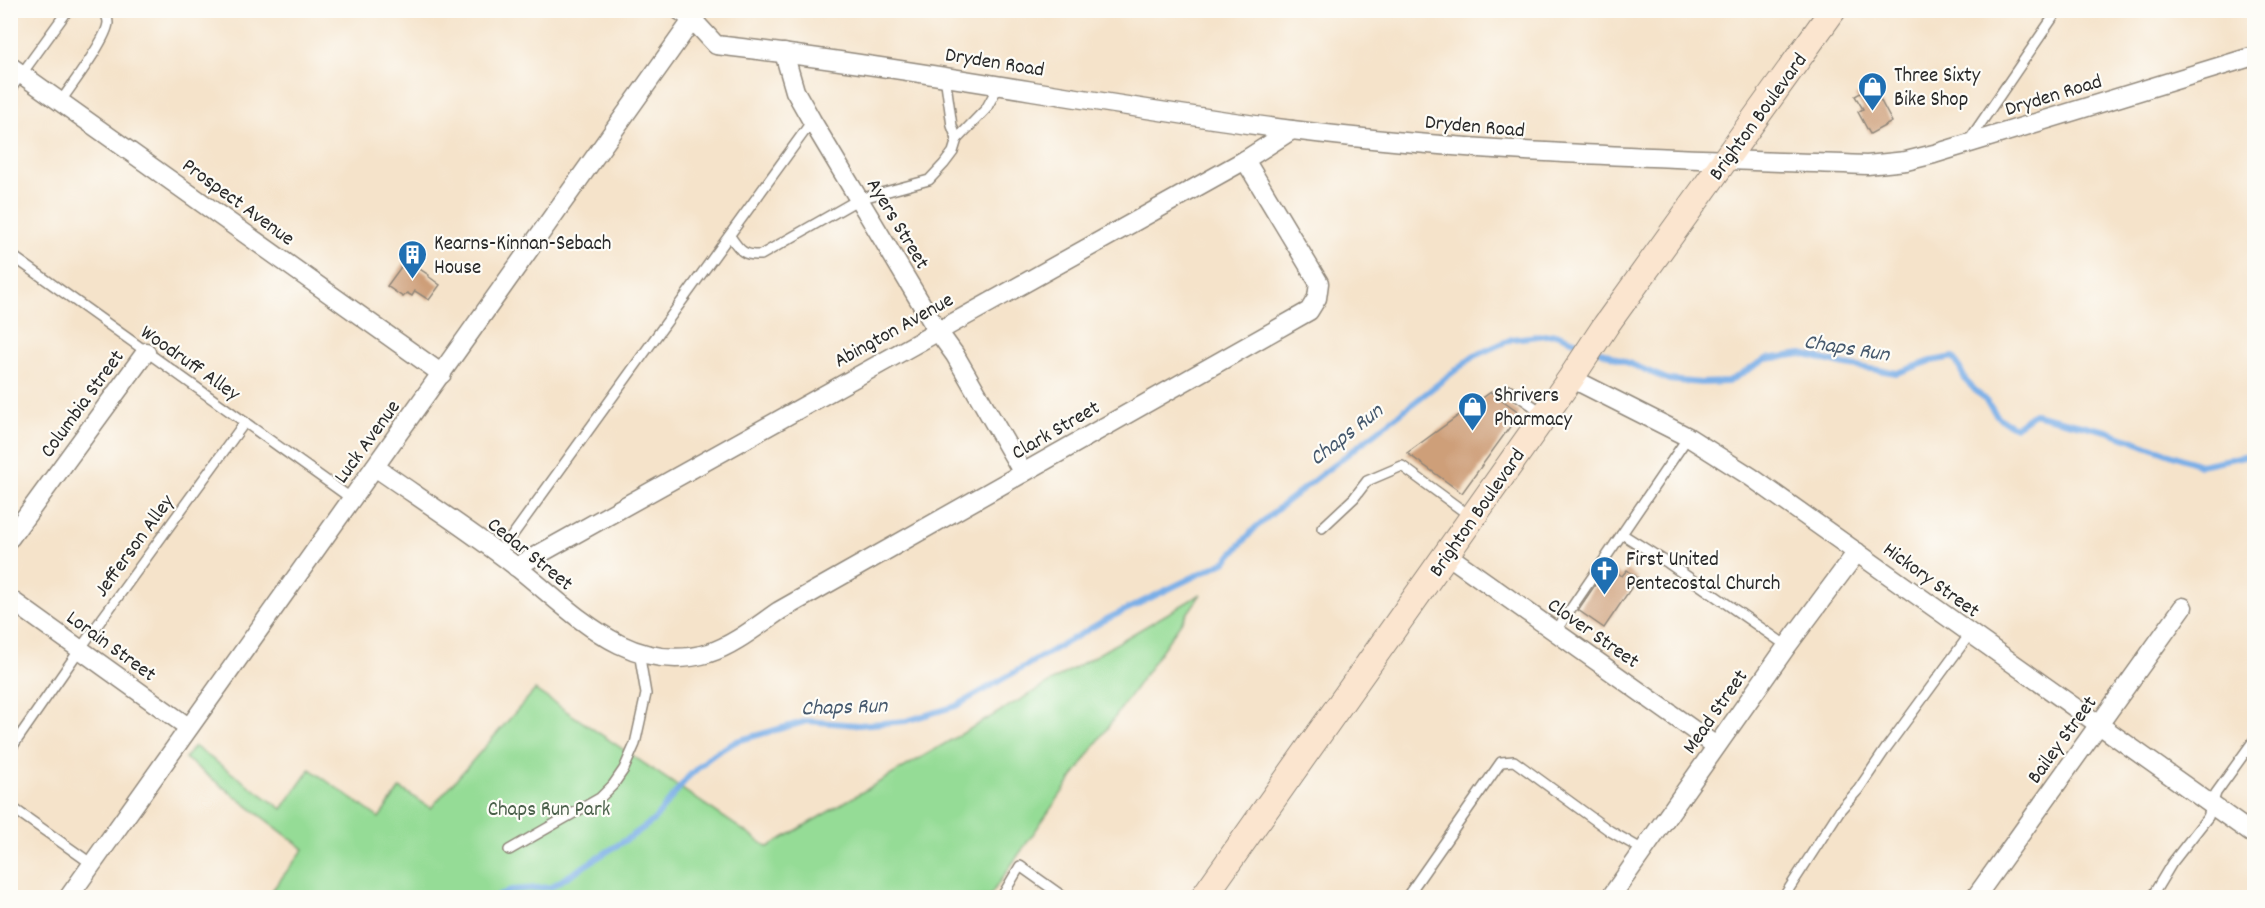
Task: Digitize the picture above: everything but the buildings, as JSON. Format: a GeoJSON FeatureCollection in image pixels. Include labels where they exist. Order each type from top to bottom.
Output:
{"type":"FeatureCollection","features":[{"type":"Feature","properties":{"kind":"street","name":"Brighton Boulevard"},"geometry":{"type":"LineString","coordinates":[[1203,897],[1606,325],[1833,10]]}},
{"type":"Feature","properties":{"kind":"street","name":"Dryden Road"},"geometry":{"type":"LineString","coordinates":[[690,14],[716,45],[945,76],[1292,130],[1518,152],[1866,165],[1906,161],[2254,56]]}},
{"type":"Feature","properties":{"kind":"street","name":"Luck Avenue"},"geometry":{"type":"LineString","coordinates":[[68,897],[442,374],[690,14]]}},
{"type":"Feature","properties":{"kind":"street","name":"Ayers Street"},"geometry":{"type":"LineString","coordinates":[[784,53],[795,91],[812,121],[937,330],[955,355],[1023,473]]}},
{"type":"Feature","properties":{"kind":"street","name":"Prospect Avenue"},"geometry":{"type":"LineString","coordinates":[[16,70],[442,374]]}},
{"type":"Feature","properties":{"kind":"street","name":"Abington Avenue"},"geometry":{"type":"LineString","coordinates":[[516,567],[1245,160],[1292,130]]}},
{"type":"Feature","properties":{"kind":"street","name":"Clark Street"},"geometry":{"type":"LineString","coordinates":[[668,657],[688,657],[709,653],[726,646],[779,610],[1309,311],[1317,298],[1319,283],[1245,160]]}},
{"type":"Feature","properties":{"kind":"street","name":"Columbia Street"},"geometry":{"type":"LineString","coordinates":[[10,538],[146,352]]}},
{"type":"Feature","properties":{"kind":"street","name":"Hickory Street"},"geometry":{"type":"LineString","coordinates":[[1576,370],[1751,477],[2254,835]]}},
{"type":"Feature","properties":{"kind":"street","name":"Cedar Street"},"geometry":{"type":"LineString","coordinates":[[375,467],[499,554],[567,611],[603,636],[639,652],[668,657]]}},
{"type":"Feature","properties":{"kind":"street","name":"Mead Street"},"geometry":{"type":"LineString","coordinates":[[1610,897],[1787,646],[1857,552]]}},
{"type":"Feature","properties":{"kind":"street","name":"Clover Street"},"geometry":{"type":"LineString","coordinates":[[1446,554],[1716,746]]}},
{"type":"Feature","properties":{"kind":"street","name":"Lorain Street"},"geometry":{"type":"LineString","coordinates":[[10,599],[188,727]]}},
{"type":"Feature","properties":{"kind":"street","name":"Bailey Street"},"geometry":{"type":"LineString","coordinates":[[1975,897],[2183,607]]}},
{"type":"Feature","properties":{"kind":"lane"},"geometry":{"type":"LineString","coordinates":[[10,90],[16,70],[68,10]]}},
{"type":"Feature","properties":{"kind":"lane"},"geometry":{"type":"LineString","coordinates":[[61,101],[103,38],[108,24],[106,13],[103,10]]}},
{"type":"Feature","properties":{"kind":"lane"},"geometry":{"type":"LineString","coordinates":[[1966,144],[2058,10]]}},
{"type":"Feature","properties":{"kind":"lane"},"geometry":{"type":"LineString","coordinates":[[945,76],[952,126],[957,139]]}},
{"type":"Feature","properties":{"kind":"lane"},"geometry":{"type":"LineString","coordinates":[[730,236],[738,249],[749,256],[761,255],[859,199],[928,180],[953,152],[957,139],[986,110],[999,85]]}},
{"type":"Feature","properties":{"kind":"lane"},"geometry":{"type":"LineString","coordinates":[[499,554],[812,121]]}},
{"type":"Feature","properties":{"kind":"lane","name":"Woodruff Alley"},"geometry":{"type":"LineString","coordinates":[[10,255],[352,500]]}},
{"type":"Feature","properties":{"kind":"lane"},"geometry":{"type":"LineString","coordinates":[[1510,390],[1545,414]]}},
{"type":"Feature","properties":{"kind":"lane","name":"Jefferson Alley"},"geometry":{"type":"LineString","coordinates":[[10,750],[80,649],[245,422]]}},
{"type":"Feature","properties":{"kind":"lane"},"geometry":{"type":"LineString","coordinates":[[1555,632],[1688,437]]}},
{"type":"Feature","properties":{"kind":"lane"},"geometry":{"type":"LineString","coordinates":[[1323,528],[1354,498],[1367,481],[1402,466],[1472,518]]}},
{"type":"Feature","properties":{"kind":"lane"},"geometry":{"type":"LineString","coordinates":[[1622,534],[1668,563],[1787,646]]}},
{"type":"Feature","properties":{"kind":"lane"},"geometry":{"type":"LineString","coordinates":[[1783,897],[1840,810],[1858,790],[1970,634]]}},
{"type":"Feature","properties":{"kind":"lane"},"geometry":{"type":"LineString","coordinates":[[509,850],[600,798],[624,769],[635,744],[646,694],[639,652]]}},
{"type":"Feature","properties":{"kind":"lane"},"geometry":{"type":"LineString","coordinates":[[2151,897],[2172,863],[2208,817],[2216,793],[2254,740]]}},
{"type":"Feature","properties":{"kind":"lane"},"geometry":{"type":"LineString","coordinates":[[1406,897],[1501,762],[1514,761],[1610,831],[1643,850]]}},
{"type":"Feature","properties":{"kind":"lane"},"geometry":{"type":"LineString","coordinates":[[10,806],[92,864]]}},
{"type":"Feature","properties":{"kind":"lane"},"geometry":{"type":"LineString","coordinates":[[1001,897],[1020,866],[1065,897]]}},
{"type":"Feature","properties":{"kind":"green space","name":"Chaps Run Park"},"geometry":{"type":"Polygon","coordinates":[[[1201,594],[989,897],[267,897],[304,849],[185,758],[194,746],[282,809],[310,769],[379,818],[400,788],[431,808],[535,690],[768,847],[1201,594]]]}},
{"type":"Feature","properties":{"kind":"waterway","name":"Chaps Run"},"geometry":{"type":"LineString","coordinates":[[495,898],[511,890],[551,887],[632,836],[654,820],[688,777],[712,755],[737,741],[807,721],[858,725],[906,721],[956,706],[1105,620],[1226,561],[1255,528],[1286,502],[1474,356],[1512,339],[1556,334],[1585,345]]}},
{"type":"Feature","properties":{"kind":"waterway","name":"Chaps Run"},"geometry":{"type":"LineString","coordinates":[[1597,350],[1669,380],[1701,383],[1728,382],[1766,359],[1802,354],[1845,365],[1897,373],[1931,361],[1954,357],[1966,381],[1999,418],[2015,427],[2034,414],[2107,431],[2200,465],[2254,454]]}},
{"type":"Feature","properties":{"kind":"place","name":"Three Sixty Bike Shop"},"geometry":{"type":"Point","coordinates":[1873,112]}},
{"type":"Feature","properties":{"kind":"place","name":"Kearns-Kinnan-Sebach House"},"geometry":{"type":"Point","coordinates":[413,280]}},
{"type":"Feature","properties":{"kind":"place","name":"Shrivers Pharmacy"},"geometry":{"type":"Point","coordinates":[1473,432]}},
{"type":"Feature","properties":{"kind":"place","name":"First United Pentecostal Church"},"geometry":{"type":"Point","coordinates":[1605,596]}}]}
